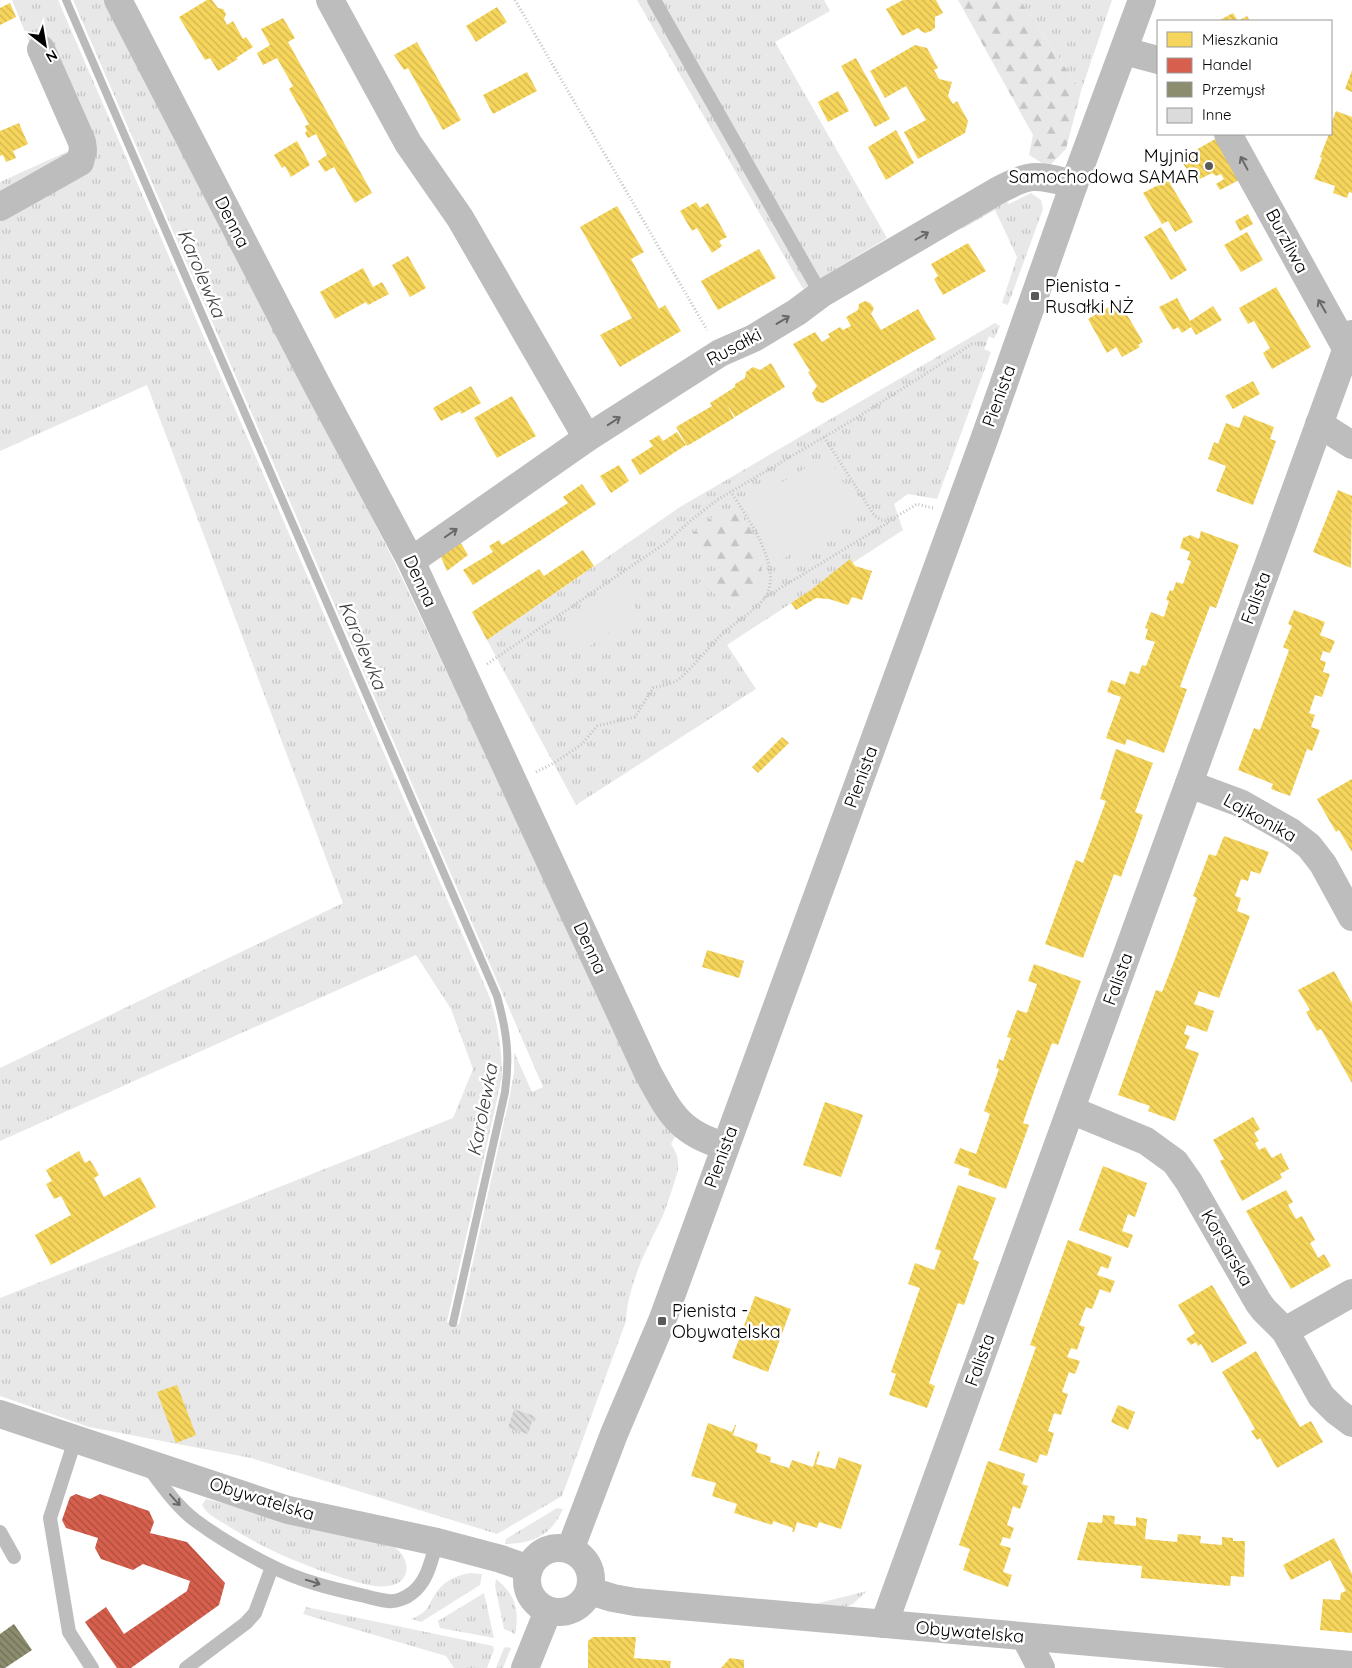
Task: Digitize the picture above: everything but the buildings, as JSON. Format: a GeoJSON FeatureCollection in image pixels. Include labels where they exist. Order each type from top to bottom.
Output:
{"type":"FeatureCollection","features":[{"type":"Feature","properties":{"kind":"street","name":"Denna"},"geometry":{"type":"LineString","coordinates":[[118,0],[318,387],[411,561],[648,1073],[665,1105],[676,1119],[694,1134],[710,1142],[725,1146]]}},
{"type":"Feature","properties":{"kind":"street"},"geometry":{"type":"LineString","coordinates":[[330,0],[408,143],[460,218],[587,438]]}},
{"type":"Feature","properties":{"kind":"street","name":"Pienista"},"geometry":{"type":"LineString","coordinates":[[570,1550],[614,1434],[662,1320],[982,445],[1074,184],[1142,0]]}},
{"type":"Feature","properties":{"kind":"street"},"geometry":{"type":"LineString","coordinates":[[0,207],[80,162],[83,150],[82,142],[41,49]]}},
{"type":"Feature","properties":{"kind":"street"},"geometry":{"type":"LineString","coordinates":[[1124,51],[1157,60]]}},
{"type":"Feature","properties":{"kind":"street","name":"Burzliwa"},"geometry":{"type":"LineString","coordinates":[[1229,135],[1349,341]]}},
{"type":"Feature","properties":{"kind":"street","name":"Rusałki"},"geometry":{"type":"LineString","coordinates":[[411,561],[587,438],[720,353],[754,338],[797,312],[821,294],[1018,180],[1036,176],[1074,184]]}},
{"type":"Feature","properties":{"kind":"street","name":"Falista"},"geometry":{"type":"LineString","coordinates":[[884,1624],[1349,341]]}},
{"type":"Feature","properties":{"kind":"street"},"geometry":{"type":"LineString","coordinates":[[1318,424],[1352,446]]}},
{"type":"Feature","properties":{"kind":"street","name":"Lajkonika"},"geometry":{"type":"LineString","coordinates":[[1189,784],[1240,803],[1291,832],[1308,846],[1323,864],[1352,917]]}},
{"type":"Feature","properties":{"kind":"street","name":"Korsarska"},"geometry":{"type":"LineString","coordinates":[[1071,1110],[1146,1142],[1175,1162],[1189,1182],[1258,1302],[1284,1331],[1321,1396],[1336,1412],[1352,1423]]}},
{"type":"Feature","properties":{"kind":"street"},"geometry":{"type":"LineString","coordinates":[[1284,1331],[1352,1293]]}},
{"type":"Feature","properties":{"kind":"street","name":"Obywatelska"},"geometry":{"type":"LineString","coordinates":[[0,1414],[288,1510],[437,1542],[529,1569]]}},
{"type":"Feature","properties":{"kind":"street"},"geometry":{"type":"LineString","coordinates":[[561,1548],[570,1550],[579,1555],[588,1567],[591,1581],[590,1592],[577,1607],[568,1611],[558,1612],[539,1606],[528,1589],[529,1569],[534,1560],[551,1549],[561,1548]]}},
{"type":"Feature","properties":{"kind":"street","name":"Obywatelska"},"geometry":{"type":"LineString","coordinates":[[590,1592],[635,1602],[1352,1665]]}},
{"type":"Feature","properties":{"kind":"street"},"geometry":{"type":"LineString","coordinates":[[525,1668],[548,1610]]}},
{"type":"Feature","properties":{"kind":"street"},"geometry":{"type":"LineString","coordinates":[[1025,1637],[1041,1668]]}},
{"type":"Feature","properties":{"kind":"lane"},"geometry":{"type":"LineString","coordinates":[[654,0],[821,294]]}},
{"type":"Feature","properties":{"kind":"lane"},"geometry":{"type":"LineString","coordinates":[[76,1440],[50,1518],[69,1632],[92,1668]]}},
{"type":"Feature","properties":{"kind":"lane"},"geometry":{"type":"LineString","coordinates":[[145,1462],[176,1502],[195,1520],[238,1548],[272,1566],[305,1580],[343,1591],[388,1601],[400,1600],[412,1593],[421,1584],[426,1576],[437,1542]]}},
{"type":"Feature","properties":{"kind":"lane"},"geometry":{"type":"LineString","coordinates":[[0,1532],[14,1557]]}},
{"type":"Feature","properties":{"kind":"lane"},"geometry":{"type":"LineString","coordinates":[[186,1668],[246,1623],[254,1613],[272,1566]]}},
{"type":"Feature","properties":{"kind":"path"},"geometry":{"type":"LineString","coordinates":[[515,0],[720,353]]}},
{"type":"Feature","properties":{"kind":"path"},"geometry":{"type":"LineString","coordinates":[[485,665],[649,555],[690,521],[731,492],[824,437],[972,344],[987,344]]}},
{"type":"Feature","properties":{"kind":"path"},"geometry":{"type":"LineString","coordinates":[[824,437],[874,515],[881,520],[889,521]]}},
{"type":"Feature","properties":{"kind":"path"},"geometry":{"type":"LineString","coordinates":[[731,492],[759,538],[768,560],[770,572],[769,588],[764,599]]}},
{"type":"Feature","properties":{"kind":"path"},"geometry":{"type":"LineString","coordinates":[[512,781],[554,763],[582,744],[597,726],[635,717],[653,688],[676,681],[721,635],[764,599],[889,521],[918,504],[923,504]]}},
{"type":"Feature","properties":{"kind":"green space"},"geometry":{"type":"Polygon","coordinates":[[[12,0],[58,0],[490,998],[499,1037],[502,1077],[447,1322],[459,1324],[510,1095],[514,1072],[514,1052],[532,1092],[543,1087],[73,0],[108,0],[394,561],[647,1095],[676,1135],[671,1144],[677,1157],[678,1171],[664,1213],[637,1272],[629,1297],[626,1321],[562,1496],[497,1534],[251,1458],[89,1427],[0,1396],[0,1298],[453,1118],[473,1069],[451,1009],[416,955],[0,1141],[0,1068],[343,903],[147,385],[0,451],[0,182],[73,149],[12,0]]]}},
{"type":"Feature","properties":{"kind":"green space"},"geometry":{"type":"Polygon","coordinates":[[[637,0],[824,0],[830,11],[775,42],[887,238],[803,289],[637,0]]]}},
{"type":"Feature","properties":{"kind":"green space"},"geometry":{"type":"Polygon","coordinates":[[[958,0],[1020,0],[1081,91],[1066,149],[1048,167],[1029,155],[1033,135],[958,0]]]}},
{"type":"Feature","properties":{"kind":"green space"},"geometry":{"type":"Polygon","coordinates":[[[1020,0],[1112,0],[1081,91],[1020,0]]]}},
{"type":"Feature","properties":{"kind":"green space"},"geometry":{"type":"Polygon","coordinates":[[[1031,193],[1041,200],[1043,209],[1008,305],[1002,303],[1017,257],[995,210],[962,229],[960,225],[1004,199],[1009,204],[1031,193]]]}},
{"type":"Feature","properties":{"kind":"green space"},"geometry":{"type":"Polygon","coordinates":[[[995,323],[1000,326],[994,339],[989,336],[984,349],[991,352],[937,499],[908,494],[894,504],[903,530],[727,645],[756,689],[576,805],[487,640],[680,507],[995,323]]]}},
{"type":"Feature","properties":{"kind":"green space"},"geometry":{"type":"Polygon","coordinates":[[[827,455],[861,512],[776,563],[743,506],[827,455]]]}},
{"type":"Feature","properties":{"kind":"green space"},"geometry":{"type":"Polygon","coordinates":[[[722,509],[736,512],[745,521],[760,552],[761,576],[759,587],[754,596],[734,608],[725,604],[714,593],[697,584],[717,569],[712,557],[693,533],[722,509]]]}},
{"type":"Feature","properties":{"kind":"green space"},"geometry":{"type":"Polygon","coordinates":[[[622,588],[639,613],[584,650],[567,625],[622,588]]]}},
{"type":"Feature","properties":{"kind":"green space"},"geometry":{"type":"Polygon","coordinates":[[[206,1499],[389,1544],[402,1554],[405,1561],[406,1574],[396,1584],[377,1586],[313,1568],[269,1549],[217,1519],[207,1512],[202,1505],[206,1499]]]}},
{"type":"Feature","properties":{"kind":"green space"},"geometry":{"type":"Polygon","coordinates":[[[557,1508],[563,1509],[558,1519],[540,1537],[524,1542],[505,1544],[506,1539],[557,1508]]]}},
{"type":"Feature","properties":{"kind":"green space"},"geometry":{"type":"Polygon","coordinates":[[[470,1573],[482,1574],[480,1585],[421,1622],[411,1619],[426,1610],[435,1594],[449,1580],[470,1573]]]}},
{"type":"Feature","properties":{"kind":"green space"},"geometry":{"type":"Polygon","coordinates":[[[496,1579],[512,1597],[517,1618],[515,1634],[504,1629],[495,1586],[496,1579]]]}},
{"type":"Feature","properties":{"kind":"green space"},"geometry":{"type":"Polygon","coordinates":[[[867,1591],[853,1604],[845,1607],[811,1605],[867,1591]]]}},
{"type":"Feature","properties":{"kind":"green space"},"geometry":{"type":"Polygon","coordinates":[[[484,1593],[494,1638],[440,1628],[438,1621],[484,1593]]]}},
{"type":"Feature","properties":{"kind":"green space"},"geometry":{"type":"Polygon","coordinates":[[[306,1607],[493,1646],[494,1650],[487,1668],[454,1668],[446,1656],[303,1614],[306,1607]]]}},
{"type":"Feature","properties":{"kind":"green space"},"geometry":{"type":"Polygon","coordinates":[[[504,1648],[511,1648],[503,1668],[496,1668],[504,1648]]]}},
{"type":"Feature","properties":{"kind":"waterway","name":"Karolewka"},"geometry":{"type":"LineString","coordinates":[[66,0],[497,996],[507,1044],[505,1092],[453,1323]]}},
{"type":"Feature","properties":{"kind":"place","name":"Myjnia Samochodowa SAMAR"},"geometry":{"type":"Point","coordinates":[1209,166]}},
{"type":"Feature","properties":{"kind":"place","name":"Pienista - Rusałki NŻ"},"geometry":{"type":"Point","coordinates":[1035,296]}},
{"type":"Feature","properties":{"kind":"place","name":"Pienista - Obywatelska"},"geometry":{"type":"Point","coordinates":[662,1321]}}]}
